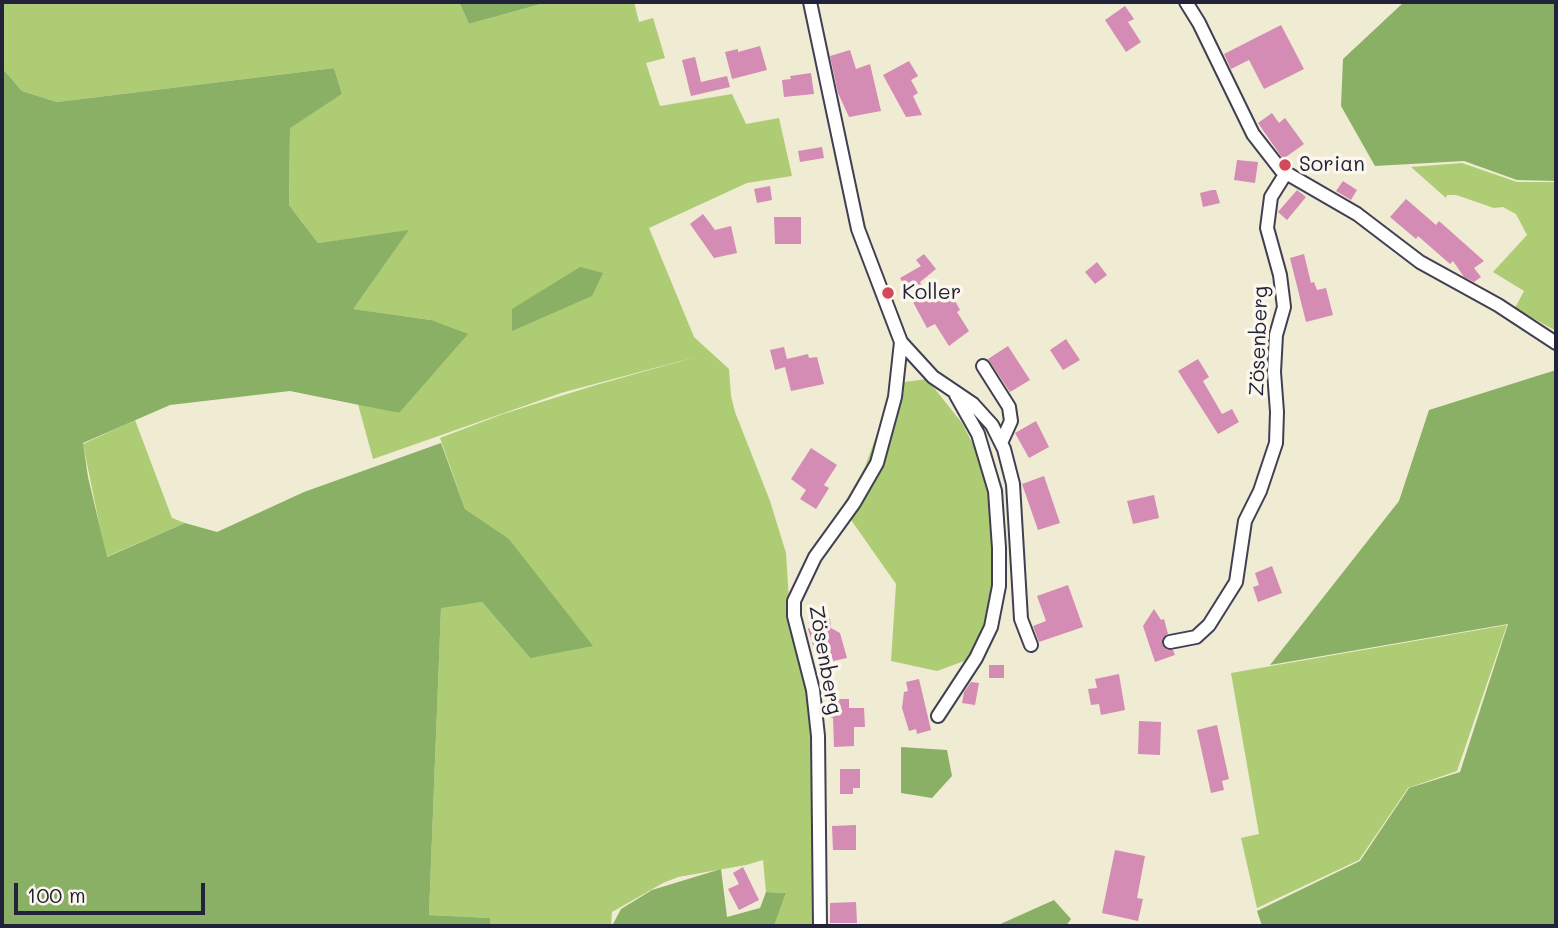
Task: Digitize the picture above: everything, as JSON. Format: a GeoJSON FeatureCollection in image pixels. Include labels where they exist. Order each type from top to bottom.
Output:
{"type":"FeatureCollection","features":[{"type":"Feature","properties":{"kind":"street","name":"Zösenberg"},"geometry":{"type":"LineString","coordinates":[[810,2],[858,229],[901,342],[933,377],[973,404],[992,425],[1001,443],[1013,484],[1021,619],[1031,645]]}},
{"type":"Feature","properties":{"kind":"street"},"geometry":{"type":"LineString","coordinates":[[1186,2],[1199,23],[1252,134],[1286,173],[1357,214],[1420,262],[1498,305],[1556,343]]}},
{"type":"Feature","properties":{"kind":"street","name":"Zösenberg"},"geometry":{"type":"LineString","coordinates":[[1170,642],[1196,637],[1209,625],[1236,582],[1245,521],[1260,491],[1276,443],[1276,335],[1284,307],[1280,275],[1267,228],[1271,197],[1286,173]]}},
{"type":"Feature","properties":{"kind":"street","name":"Zösenberg"},"geometry":{"type":"LineString","coordinates":[[820,926],[818,736],[813,690],[797,628],[794,601],[815,557],[854,503],[877,463],[895,397],[901,342]]}},
{"type":"Feature","properties":{"kind":"street"},"geometry":{"type":"LineString","coordinates":[[982,366],[1009,407],[1011,421],[1001,443]]}},
{"type":"Feature","properties":{"kind":"street","name":"Zösenberg"},"geometry":{"type":"LineString","coordinates":[[939,716],[976,659],[991,627],[999,586],[995,491],[978,434],[954,392]]}},
{"type":"Feature","properties":{"kind":"green space"},"geometry":{"type":"Polygon","coordinates":[[[2,2],[459,2],[469,24],[548,2],[634,2],[639,22],[653,18],[665,58],[646,63],[660,106],[732,94],[746,124],[779,118],[792,176],[747,183],[649,228],[694,337],[729,369],[735,412],[770,501],[786,553],[789,601],[813,724],[814,926],[774,926],[786,893],[766,892],[763,860],[678,877],[663,883],[612,912],[611,926],[491,926],[490,918],[429,915],[441,607],[482,602],[530,658],[508,538],[465,509],[440,438],[503,414],[699,356],[561,393],[373,459],[358,404],[399,413],[431,320],[352,309],[408,231],[318,243],[289,205],[290,127],[342,94],[334,68],[57,102],[22,91],[2,68],[2,2]]]}},
{"type":"Feature","properties":{"kind":"green space"},"geometry":{"type":"Polygon","coordinates":[[[459,2],[548,2],[469,24],[459,2]]]}},
{"type":"Feature","properties":{"kind":"green space"},"geometry":{"type":"Polygon","coordinates":[[[1404,2],[1556,2],[1556,181],[1517,180],[1464,161],[1375,166],[1341,106],[1343,59],[1404,2]]]}},
{"type":"Feature","properties":{"kind":"green space"},"geometry":{"type":"Polygon","coordinates":[[[2,68],[22,91],[57,102],[334,68],[342,94],[290,128],[289,205],[318,243],[409,230],[353,309],[431,320],[468,334],[399,413],[290,391],[170,405],[83,443],[88,477],[107,557],[185,523],[217,532],[304,492],[441,443],[465,509],[508,538],[593,646],[530,658],[482,602],[441,608],[429,915],[490,918],[491,926],[2,926],[2,68]]]}},
{"type":"Feature","properties":{"kind":"green space"},"geometry":{"type":"Polygon","coordinates":[[[1462,163],[1517,182],[1556,182],[1556,331],[1515,308],[1524,291],[1493,272],[1527,235],[1516,214],[1503,207],[1494,208],[1456,195],[1447,195],[1446,198],[1411,167],[1462,163]]]}},
{"type":"Feature","properties":{"kind":"green space"},"geometry":{"type":"Polygon","coordinates":[[[580,267],[603,273],[592,296],[512,331],[512,309],[580,267]]]}},
{"type":"Feature","properties":{"kind":"green space"},"geometry":{"type":"Polygon","coordinates":[[[1556,370],[1556,926],[1262,926],[1257,911],[1360,861],[1409,788],[1460,772],[1508,624],[1270,665],[1399,501],[1429,410],[1556,370]]]}},
{"type":"Feature","properties":{"kind":"green space"},"geometry":{"type":"Polygon","coordinates":[[[927,379],[962,423],[977,452],[987,491],[996,570],[990,611],[977,648],[970,659],[937,671],[891,661],[896,584],[842,507],[865,467],[883,417],[890,384],[927,379]]]}},
{"type":"Feature","properties":{"kind":"green space"},"geometry":{"type":"Polygon","coordinates":[[[135,420],[172,518],[185,523],[106,557],[83,444],[135,420]]]}},
{"type":"Feature","properties":{"kind":"green space"},"geometry":{"type":"Polygon","coordinates":[[[1507,625],[1457,771],[1408,788],[1359,860],[1257,908],[1241,838],[1259,834],[1231,673],[1507,625]]]}},
{"type":"Feature","properties":{"kind":"green space"},"geometry":{"type":"Polygon","coordinates":[[[901,747],[947,750],[952,776],[932,798],[901,793],[901,747]]]}},
{"type":"Feature","properties":{"kind":"green space"},"geometry":{"type":"Polygon","coordinates":[[[721,869],[727,917],[760,908],[766,892],[786,893],[774,926],[612,926],[621,909],[652,890],[721,869]]]}},
{"type":"Feature","properties":{"kind":"green space"},"geometry":{"type":"Polygon","coordinates":[[[1054,900],[1071,919],[1066,926],[996,926],[1054,900]]]}},
{"type":"Feature","properties":{"kind":"building"},"geometry":{"type":"Polygon","coordinates":[[[1125,6],[1134,19],[1128,22],[1141,42],[1126,52],[1105,20],[1125,6]]]}},
{"type":"Feature","properties":{"kind":"building"},"geometry":{"type":"Polygon","coordinates":[[[1281,25],[1304,69],[1264,89],[1249,60],[1231,69],[1224,54],[1281,25]]]}},
{"type":"Feature","properties":{"kind":"building"},"geometry":{"type":"Polygon","coordinates":[[[760,46],[767,70],[732,79],[725,52],[738,49],[738,52],[760,46]]]}},
{"type":"Feature","properties":{"kind":"building"},"geometry":{"type":"Polygon","coordinates":[[[850,50],[856,69],[870,64],[881,111],[849,117],[838,93],[830,56],[850,50]]]}},
{"type":"Feature","properties":{"kind":"building"},"geometry":{"type":"Polygon","coordinates":[[[695,57],[701,82],[727,76],[730,87],[691,96],[682,60],[695,57]]]}},
{"type":"Feature","properties":{"kind":"building"},"geometry":{"type":"Polygon","coordinates":[[[909,61],[918,76],[911,80],[918,93],[913,96],[922,115],[906,117],[883,75],[909,61]]]}},
{"type":"Feature","properties":{"kind":"building"},"geometry":{"type":"Polygon","coordinates":[[[811,73],[814,94],[784,97],[782,80],[811,73]]]}},
{"type":"Feature","properties":{"kind":"building"},"geometry":{"type":"Polygon","coordinates":[[[1272,113],[1279,123],[1285,118],[1304,144],[1283,159],[1258,123],[1272,113]]]}},
{"type":"Feature","properties":{"kind":"building"},"geometry":{"type":"Polygon","coordinates":[[[822,147],[824,158],[800,162],[798,151],[822,147]]]}},
{"type":"Feature","properties":{"kind":"building"},"geometry":{"type":"Polygon","coordinates":[[[1237,160],[1258,162],[1255,183],[1234,180],[1237,160]]]}},
{"type":"Feature","properties":{"kind":"building"},"geometry":{"type":"Polygon","coordinates":[[[1343,181],[1357,190],[1351,200],[1336,191],[1343,181]]]}},
{"type":"Feature","properties":{"kind":"building"},"geometry":{"type":"Polygon","coordinates":[[[770,186],[772,200],[757,203],[754,189],[770,186]]]}},
{"type":"Feature","properties":{"kind":"building"},"geometry":{"type":"Polygon","coordinates":[[[1216,190],[1220,203],[1203,207],[1200,193],[1216,190]]]}},
{"type":"Feature","properties":{"kind":"building"},"geometry":{"type":"Polygon","coordinates":[[[1297,190],[1306,197],[1287,220],[1278,212],[1297,190]]]}},
{"type":"Feature","properties":{"kind":"building"},"geometry":{"type":"Polygon","coordinates":[[[1406,199],[1436,225],[1439,221],[1484,261],[1474,268],[1481,277],[1474,282],[1464,277],[1453,261],[1450,264],[1418,236],[1416,239],[1390,217],[1406,199]]]}},
{"type":"Feature","properties":{"kind":"building"},"geometry":{"type":"Polygon","coordinates":[[[703,214],[715,230],[731,226],[737,253],[714,258],[690,224],[703,214]]]}},
{"type":"Feature","properties":{"kind":"building"},"geometry":{"type":"Polygon","coordinates":[[[774,217],[801,217],[801,244],[775,244],[774,217]]]}},
{"type":"Feature","properties":{"kind":"building"},"geometry":{"type":"Polygon","coordinates":[[[924,254],[936,269],[920,282],[929,299],[948,288],[960,310],[957,312],[969,331],[949,346],[935,324],[927,328],[900,278],[921,266],[916,260],[924,254]]]}},
{"type":"Feature","properties":{"kind":"building"},"geometry":{"type":"Polygon","coordinates":[[[1304,254],[1311,283],[1314,282],[1317,290],[1326,288],[1333,315],[1306,322],[1290,258],[1304,254]]]}},
{"type":"Feature","properties":{"kind":"building"},"geometry":{"type":"Polygon","coordinates":[[[1097,262],[1107,275],[1095,284],[1085,272],[1097,262]]]}},
{"type":"Feature","properties":{"kind":"building"},"geometry":{"type":"Polygon","coordinates":[[[1066,339],[1080,360],[1063,370],[1050,350],[1066,339]]]}},
{"type":"Feature","properties":{"kind":"building"},"geometry":{"type":"Polygon","coordinates":[[[1008,346],[1030,380],[1010,392],[988,359],[1008,346]]]}},
{"type":"Feature","properties":{"kind":"building"},"geometry":{"type":"Polygon","coordinates":[[[784,347],[787,359],[808,354],[809,358],[817,357],[824,384],[791,391],[785,367],[775,370],[770,350],[784,347]]]}},
{"type":"Feature","properties":{"kind":"building"},"geometry":{"type":"Polygon","coordinates":[[[1198,359],[1209,377],[1203,381],[1222,414],[1232,409],[1239,422],[1218,434],[1178,371],[1198,359]]]}},
{"type":"Feature","properties":{"kind":"building"},"geometry":{"type":"Polygon","coordinates":[[[1036,421],[1049,447],[1029,458],[1015,433],[1036,421]]]}},
{"type":"Feature","properties":{"kind":"building"},"geometry":{"type":"Polygon","coordinates":[[[811,448],[837,465],[824,485],[829,488],[816,509],[800,499],[806,490],[791,479],[811,448]]]}},
{"type":"Feature","properties":{"kind":"building"},"geometry":{"type":"Polygon","coordinates":[[[1044,476],[1060,523],[1038,530],[1022,484],[1044,476]]]}},
{"type":"Feature","properties":{"kind":"building"},"geometry":{"type":"Polygon","coordinates":[[[1154,495],[1159,518],[1133,524],[1127,501],[1154,495]]]}},
{"type":"Feature","properties":{"kind":"building"},"geometry":{"type":"Polygon","coordinates":[[[1272,566],[1282,593],[1258,602],[1253,587],[1259,585],[1255,573],[1272,566]]]}},
{"type":"Feature","properties":{"kind":"building"},"geometry":{"type":"Polygon","coordinates":[[[1068,585],[1083,627],[1039,642],[1033,626],[1046,621],[1037,596],[1068,585]]]}},
{"type":"Feature","properties":{"kind":"building"},"geometry":{"type":"Polygon","coordinates":[[[1154,609],[1161,620],[1164,619],[1168,634],[1162,639],[1162,644],[1167,650],[1173,650],[1175,655],[1155,662],[1143,626],[1154,609]]]}},
{"type":"Feature","properties":{"kind":"building"},"geometry":{"type":"Polygon","coordinates":[[[818,615],[830,619],[831,628],[840,633],[847,658],[819,664],[808,629],[818,615]]]}},
{"type":"Feature","properties":{"kind":"building"},"geometry":{"type":"Polygon","coordinates":[[[989,665],[1004,665],[1004,678],[989,678],[989,665]]]}},
{"type":"Feature","properties":{"kind":"building"},"geometry":{"type":"Polygon","coordinates":[[[1119,674],[1125,710],[1101,715],[1099,704],[1091,705],[1088,689],[1097,688],[1095,679],[1119,674]]]}},
{"type":"Feature","properties":{"kind":"building"},"geometry":{"type":"Polygon","coordinates":[[[919,679],[931,730],[917,734],[916,729],[909,731],[902,708],[904,692],[908,691],[906,682],[919,679]]]}},
{"type":"Feature","properties":{"kind":"building"},"geometry":{"type":"Polygon","coordinates":[[[971,682],[979,683],[975,705],[962,703],[964,692],[971,682]]]}},
{"type":"Feature","properties":{"kind":"building"},"geometry":{"type":"Polygon","coordinates":[[[828,699],[849,699],[849,708],[864,708],[865,727],[854,727],[854,746],[834,747],[833,718],[828,718],[828,699]]]}},
{"type":"Feature","properties":{"kind":"building"},"geometry":{"type":"Polygon","coordinates":[[[1139,721],[1161,722],[1160,755],[1138,754],[1139,721]]]}},
{"type":"Feature","properties":{"kind":"building"},"geometry":{"type":"Polygon","coordinates":[[[1217,725],[1229,779],[1222,781],[1224,790],[1211,793],[1197,730],[1217,725]]]}},
{"type":"Feature","properties":{"kind":"building"},"geometry":{"type":"Polygon","coordinates":[[[840,769],[860,769],[860,788],[853,788],[853,794],[840,794],[840,769]]]}},
{"type":"Feature","properties":{"kind":"building"},"geometry":{"type":"Polygon","coordinates":[[[856,825],[856,850],[833,850],[832,826],[856,825]]]}},
{"type":"Feature","properties":{"kind":"building"},"geometry":{"type":"Polygon","coordinates":[[[1115,850],[1145,856],[1137,898],[1143,899],[1138,921],[1102,913],[1115,850]]]}},
{"type":"Feature","properties":{"kind":"building"},"geometry":{"type":"Polygon","coordinates":[[[743,867],[759,900],[739,910],[728,889],[739,884],[733,873],[743,867]]]}},
{"type":"Feature","properties":{"kind":"building"},"geometry":{"type":"Polygon","coordinates":[[[856,902],[857,923],[830,923],[830,903],[856,902]]]}},
{"type":"Feature","properties":{"kind":"place","name":"Sorian"},"geometry":{"type":"Point","coordinates":[1285,165]}},
{"type":"Feature","properties":{"kind":"place","name":"Koller"},"geometry":{"type":"Point","coordinates":[888,293]}}]}
